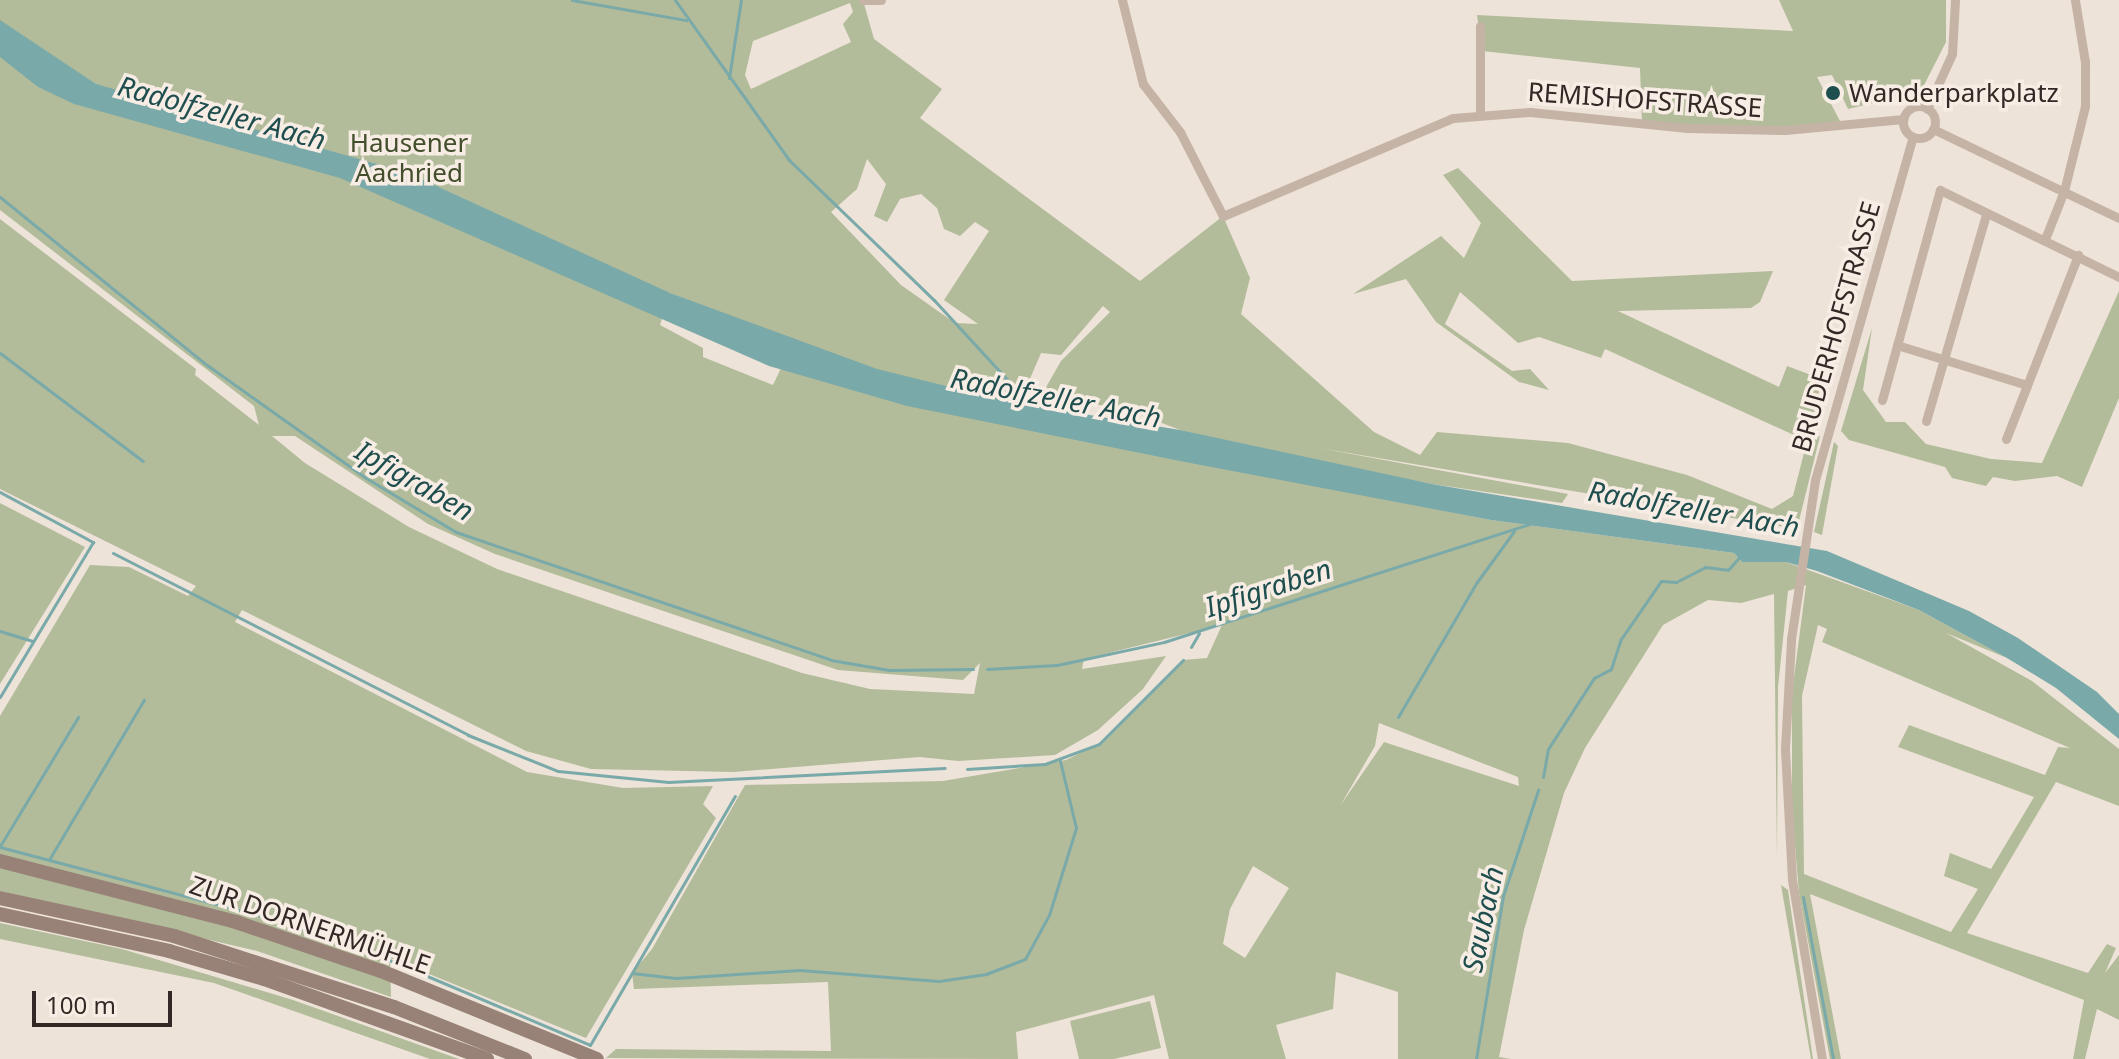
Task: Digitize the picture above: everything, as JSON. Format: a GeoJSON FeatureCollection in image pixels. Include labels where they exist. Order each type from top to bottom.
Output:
{"type":"FeatureCollection","features":[{"type":"Feature","properties":{"kind":"main road","name":"ZUR DORNERMÜHLE"},"geometry":{"type":"LineString","coordinates":[[0,861],[236,922],[381,971],[597,1059]]}},
{"type":"Feature","properties":{"kind":"main road"},"geometry":{"type":"LineString","coordinates":[[0,898],[174,936],[394,1007],[525,1059]]}},
{"type":"Feature","properties":{"kind":"main road"},"geometry":{"type":"LineString","coordinates":[[0,914],[169,951],[264,979],[487,1059]]}},
{"type":"Feature","properties":{"kind":"street"},"geometry":{"type":"LineString","coordinates":[[863,0],[881,0]]}},
{"type":"Feature","properties":{"kind":"street","name":"REMISHOFSTRASSE"},"geometry":{"type":"LineString","coordinates":[[1122,0],[1143,84],[1180,132],[1223,216],[1428,126],[1480,115],[1530,112],[1731,130],[1903,119],[1912,108],[1927,109]]}},
{"type":"Feature","properties":{"kind":"street"},"geometry":{"type":"LineString","coordinates":[[1933,129],[1927,109],[1952,54],[1955,0]]}},
{"type":"Feature","properties":{"kind":"street"},"geometry":{"type":"LineString","coordinates":[[2045,239],[2079,142],[2087,83],[2075,0]]}},
{"type":"Feature","properties":{"kind":"street"},"geometry":{"type":"LineString","coordinates":[[1480,26],[1480,115]]}},
{"type":"Feature","properties":{"kind":"street"},"geometry":{"type":"LineString","coordinates":[[1903,119],[1913,137],[1933,129],[2119,218]]}},
{"type":"Feature","properties":{"kind":"street","name":"BRUDERHOFSTRASSE"},"geometry":{"type":"LineString","coordinates":[[1822,1059],[1792,879],[1786,798],[1787,698],[1798,581],[1828,431],[1913,137]]}},
{"type":"Feature","properties":{"kind":"street"},"geometry":{"type":"LineString","coordinates":[[1882,400],[1940,190],[2119,277]]}},
{"type":"Feature","properties":{"kind":"street"},"geometry":{"type":"LineString","coordinates":[[1926,421],[1986,214]]}},
{"type":"Feature","properties":{"kind":"street"},"geometry":{"type":"LineString","coordinates":[[2006,439],[2078,255]]}},
{"type":"Feature","properties":{"kind":"street"},"geometry":{"type":"LineString","coordinates":[[1897,345],[2027,385]]}},
{"type":"Feature","properties":{"kind":"green space","name":"Hausener Aachried"},"geometry":{"type":"Polygon","coordinates":[[[0,0],[863,0],[874,39],[942,89],[920,118],[1140,281],[1223,216],[1250,278],[1241,314],[1374,432],[1420,455],[1437,432],[1568,443],[1687,475],[1772,509],[1793,496],[1807,441],[1605,349],[1601,358],[1539,337],[1518,343],[1460,292],[1445,324],[1512,371],[1530,369],[1549,390],[1519,382],[1436,322],[1406,279],[1353,294],[1441,236],[1464,258],[1481,223],[1443,175],[1458,168],[1572,281],[1773,271],[1760,302],[1751,308],[1618,311],[1779,387],[1787,366],[1822,379],[1807,440],[1820,436],[1797,529],[1319,448],[1568,494],[1562,503],[1432,484],[1253,449],[1180,430],[1126,409],[1041,396],[1061,361],[1110,312],[1103,306],[1061,355],[1041,353],[1029,381],[1025,428],[1491,520],[1734,553],[1742,562],[1786,562],[1919,610],[2007,658],[1946,633],[2032,681],[2119,749],[2119,806],[2056,782],[1967,933],[2088,973],[2107,944],[2116,948],[2105,973],[2119,955],[2119,1020],[2097,1009],[2085,1059],[2073,1059],[2084,1000],[1810,894],[1841,1059],[1830,1059],[1799,893],[1792,809],[1792,693],[1806,585],[1788,591],[1778,687],[1777,861],[1774,594],[1741,603],[1708,600],[1663,625],[1585,748],[1564,793],[1524,930],[1499,1057],[1511,1059],[1398,1059],[1398,992],[1336,972],[1333,1009],[1276,1025],[1286,1059],[1169,1059],[1154,995],[1016,1032],[1018,1059],[606,1058],[616,1049],[831,1051],[828,982],[634,989],[632,973],[652,949],[745,785],[943,781],[1066,760],[1099,744],[1183,660],[1207,658],[1222,625],[1084,659],[1082,669],[1166,656],[1143,689],[1098,730],[1055,755],[958,761],[920,757],[733,772],[591,769],[526,751],[242,610],[235,622],[527,772],[623,788],[713,786],[703,804],[716,818],[586,1038],[390,958],[391,997],[257,951],[0,891],[0,716],[90,565],[129,567],[188,596],[196,586],[0,489],[0,219],[196,369],[195,375],[259,425],[254,406],[0,210],[0,0]],[[850,3],[753,41],[745,75],[751,89],[851,42],[843,24],[853,12],[850,3]],[[867,159],[857,189],[831,212],[901,285],[955,323],[978,324],[944,300],[989,231],[975,222],[960,236],[944,229],[937,208],[921,194],[900,199],[887,222],[874,216],[886,184],[867,159]],[[670,293],[660,325],[703,348],[703,357],[773,385],[793,343],[670,293]],[[272,436],[305,463],[409,527],[497,569],[802,673],[870,689],[974,694],[980,663],[963,680],[838,670],[495,554],[428,524],[295,436],[272,436]],[[1818,625],[1802,696],[1804,874],[1951,932],[1978,889],[1944,876],[1950,853],[1991,869],[2034,797],[1898,747],[1909,725],[2045,775],[2058,747],[2070,748],[1822,642],[1827,629],[1818,625]],[[1379,723],[1375,746],[1340,806],[1384,742],[1519,786],[1518,777],[1379,723]],[[1253,866],[1230,909],[1223,944],[1245,958],[1289,888],[1253,866]]]}},
{"type":"Feature","properties":{"kind":"green space"},"geometry":{"type":"Polygon","coordinates":[[[1779,0],[1946,0],[1946,42],[1921,91],[1848,109],[1832,75],[1817,77],[1841,123],[1785,130],[1642,124],[1640,68],[1482,51],[1477,15],[1793,31],[1779,0]]]}},
{"type":"Feature","properties":{"kind":"green space"},"geometry":{"type":"Polygon","coordinates":[[[2119,291],[2119,398],[2082,487],[2057,476],[2015,481],[1993,477],[1986,486],[1952,478],[1945,467],[1849,440],[1841,431],[1872,328],[1863,390],[1886,422],[1905,422],[1926,444],[1991,459],[2042,463],[2119,291]]]}},
{"type":"Feature","properties":{"kind":"green space"},"geometry":{"type":"Polygon","coordinates":[[[1834,442],[1838,446],[1822,535],[1814,532],[1834,442]]]}},
{"type":"Feature","properties":{"kind":"green space"},"geometry":{"type":"Polygon","coordinates":[[[0,503],[85,547],[0,684],[0,503]]]}},
{"type":"Feature","properties":{"kind":"green space"},"geometry":{"type":"Polygon","coordinates":[[[1781,885],[1788,890],[1813,1059],[1811,1059],[1781,885]]]}},
{"type":"Feature","properties":{"kind":"green space"},"geometry":{"type":"Polygon","coordinates":[[[0,923],[122,949],[293,1000],[459,1059],[430,1059],[214,983],[0,939],[0,923]]]}},
{"type":"Feature","properties":{"kind":"green space"},"geometry":{"type":"Polygon","coordinates":[[[1150,1001],[1161,1048],[1114,1059],[1079,1059],[1070,1021],[1150,1001]]]}},
{"type":"Feature","properties":{"kind":"water"},"geometry":{"type":"Polygon","coordinates":[[[0,20],[96,84],[408,173],[670,293],[877,369],[1011,402],[1180,430],[1432,484],[1827,551],[1969,611],[2018,638],[2097,692],[2119,714],[2119,739],[2056,688],[1919,610],[1786,562],[1742,562],[1734,553],[1491,520],[1185,462],[907,406],[769,366],[340,178],[74,104],[38,87],[0,57],[0,20]]]}},
{"type":"Feature","properties":{"kind":"waterway"},"geometry":{"type":"LineString","coordinates":[[572,0],[686,20]]}},
{"type":"Feature","properties":{"kind":"waterway","name":"Radolfzeller Aach"},"geometry":{"type":"LineString","coordinates":[[675,0],[789,160],[934,300],[1015,388],[1025,408]]}},
{"type":"Feature","properties":{"kind":"waterway"},"geometry":{"type":"LineString","coordinates":[[729,78],[741,0]]}},
{"type":"Feature","properties":{"kind":"waterway","name":"Ipfigraben"},"geometry":{"type":"LineString","coordinates":[[0,197],[207,365],[366,478],[456,532],[831,660],[889,670],[973,669]]}},
{"type":"Feature","properties":{"kind":"waterway"},"geometry":{"type":"LineString","coordinates":[[0,353],[143,461]]}},
{"type":"Feature","properties":{"kind":"waterway"},"geometry":{"type":"LineString","coordinates":[[0,492],[93,542],[0,697]]}},
{"type":"Feature","properties":{"kind":"waterway","name":"Ipfigraben"},"geometry":{"type":"LineString","coordinates":[[987,669],[1057,665],[1164,642],[1533,523]]}},
{"type":"Feature","properties":{"kind":"waterway"},"geometry":{"type":"LineString","coordinates":[[1398,717],[1477,582],[1514,531]]}},
{"type":"Feature","properties":{"kind":"waterway"},"geometry":{"type":"LineString","coordinates":[[113,553],[468,735],[558,771],[668,782],[945,768]]}},
{"type":"Feature","properties":{"kind":"waterway","name":"Saubach"},"geometry":{"type":"LineString","coordinates":[[1543,777],[1548,749],[1594,678],[1611,669],[1621,639],[1661,581],[1676,582],[1705,567],[1728,570],[1740,556]]}},
{"type":"Feature","properties":{"kind":"waterway"},"geometry":{"type":"LineString","coordinates":[[0,631],[33,641]]}},
{"type":"Feature","properties":{"kind":"waterway"},"geometry":{"type":"LineString","coordinates":[[1191,647],[1199,633]]}},
{"type":"Feature","properties":{"kind":"waterway"},"geometry":{"type":"LineString","coordinates":[[967,769],[1045,764],[1099,744],[1183,660]]}},
{"type":"Feature","properties":{"kind":"waterway"},"geometry":{"type":"LineString","coordinates":[[50,858],[144,700]]}},
{"type":"Feature","properties":{"kind":"waterway"},"geometry":{"type":"LineString","coordinates":[[0,846],[78,717]]}},
{"type":"Feature","properties":{"kind":"waterway"},"geometry":{"type":"LineString","coordinates":[[632,973],[676,978],[800,970],[939,981],[986,974],[1025,959],[1049,915],[1076,828],[1060,761]]}},
{"type":"Feature","properties":{"kind":"waterway","name":"Saubach"},"geometry":{"type":"LineString","coordinates":[[1476,1059],[1503,896],[1538,790]]}},
{"type":"Feature","properties":{"kind":"waterway"},"geometry":{"type":"LineString","coordinates":[[0,847],[277,920],[368,951],[590,1045],[735,796]]}},
{"type":"Feature","properties":{"kind":"waterway"},"geometry":{"type":"LineString","coordinates":[[1803,897],[1833,1059]]}},
{"type":"Feature","properties":{"kind":"place","name":"Wanderparkplatz"},"geometry":{"type":"Point","coordinates":[1833,93]}}]}
